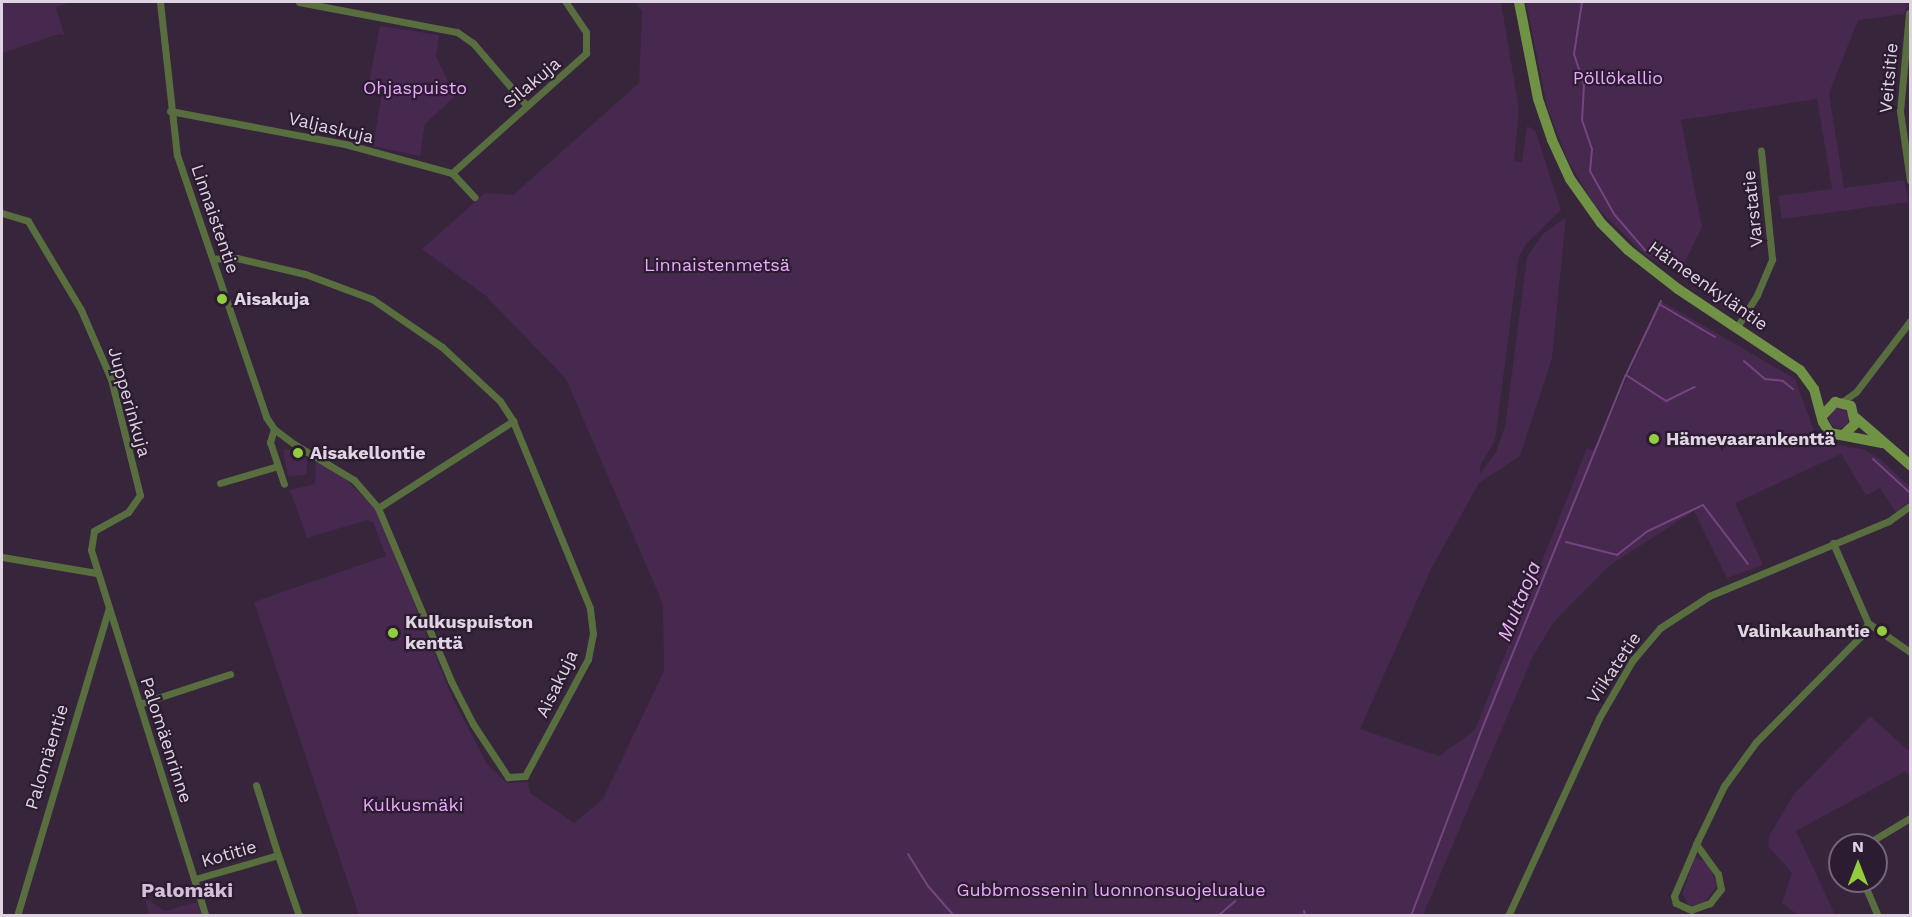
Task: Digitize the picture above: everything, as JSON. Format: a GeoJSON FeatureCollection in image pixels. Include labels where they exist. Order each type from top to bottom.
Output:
{"type":"FeatureCollection","features":[{"type":"Feature","properties":{"kind":"street","name":"Linnaistentie"},"geometry":{"type":"LineString","coordinates":[[160,2],[177,155],[262,408],[274,429]]}},
{"type":"Feature","properties":{"kind":"street"},"geometry":{"type":"LineString","coordinates":[[299,2],[457,32],[473,43],[527,106]]}},
{"type":"Feature","properties":{"kind":"street","name":"Silakuja"},"geometry":{"type":"LineString","coordinates":[[452,173],[586,53],[586,32],[566,2]]}},
{"type":"Feature","properties":{"kind":"street","name":"Hämeenkyläntie"},"geometry":{"type":"LineString","coordinates":[[1519,2],[1546,123],[1562,164],[1585,201],[1614,236],[1646,265],[1800,370],[1814,389],[1822,416]]}},
{"type":"Feature","properties":{"kind":"street","name":"Veitsitie"},"geometry":{"type":"LineString","coordinates":[[1909,13],[1900,111],[1911,180]]}},
{"type":"Feature","properties":{"kind":"street","name":"Valjaskuja"},"geometry":{"type":"LineString","coordinates":[[171,111],[345,144],[452,173]]}},
{"type":"Feature","properties":{"kind":"street","name":"Varstatie"},"geometry":{"type":"LineString","coordinates":[[1737,327],[1757,296],[1772,259],[1761,151]]}},
{"type":"Feature","properties":{"kind":"street"},"geometry":{"type":"LineString","coordinates":[[452,173],[474,197]]}},
{"type":"Feature","properties":{"kind":"street","name":"Jupperinkuja"},"geometry":{"type":"LineString","coordinates":[[2,213],[23,218],[32,227],[81,310],[117,400],[140,495],[128,512],[94,531],[91,550],[97,573]]}},
{"type":"Feature","properties":{"kind":"street","name":"Aisakuja"},"geometry":{"type":"LineString","coordinates":[[213,259],[237,258],[305,274],[372,299],[442,347],[493,393],[513,421],[590,608],[592,634],[588,659],[566,705],[525,776],[508,777],[498,766],[473,724],[378,508]]}},
{"type":"Feature","properties":{"kind":"street"},"geometry":{"type":"LineString","coordinates":[[1882,442],[1843,435],[1825,428],[1822,416],[1856,392],[1911,321]]}},
{"type":"Feature","properties":{"kind":"street","name":"Hämeenkyläntie"},"geometry":{"type":"LineString","coordinates":[[1814,389],[1839,402]]}},
{"type":"Feature","properties":{"kind":"street"},"geometry":{"type":"LineString","coordinates":[[1843,435],[1851,430],[1856,392]]}},
{"type":"Feature","properties":{"kind":"street"},"geometry":{"type":"LineString","coordinates":[[1839,402],[1855,413],[1882,442],[1911,465]]}},
{"type":"Feature","properties":{"kind":"street"},"geometry":{"type":"LineString","coordinates":[[284,484],[270,442],[274,429],[345,473],[378,508],[513,421]]}},
{"type":"Feature","properties":{"kind":"street"},"geometry":{"type":"LineString","coordinates":[[220,483],[278,466]]}},
{"type":"Feature","properties":{"kind":"street","name":"Viikatetie"},"geometry":{"type":"LineString","coordinates":[[1508,915],[1599,718],[1622,676],[1650,639],[1674,617],[1708,596],[1888,521],[1911,506]]}},
{"type":"Feature","properties":{"kind":"street"},"geometry":{"type":"LineString","coordinates":[[1833,543],[1868,623],[1911,652]]}},
{"type":"Feature","properties":{"kind":"street"},"geometry":{"type":"LineString","coordinates":[[2,557],[97,573]]}},
{"type":"Feature","properties":{"kind":"street","name":"Palomäenrinne"},"geometry":{"type":"LineString","coordinates":[[97,573],[206,915]]}},
{"type":"Feature","properties":{"kind":"street","name":"Palomäentie"},"geometry":{"type":"LineString","coordinates":[[17,915],[109,608]]}},
{"type":"Feature","properties":{"kind":"street"},"geometry":{"type":"LineString","coordinates":[[1696,844],[1718,874],[1721,889],[1710,903],[1691,910],[1676,903],[1674,896],[1696,844],[1737,766],[1860,637],[1868,623]]}},
{"type":"Feature","properties":{"kind":"street"},"geometry":{"type":"LineString","coordinates":[[139,704],[230,674]]}},
{"type":"Feature","properties":{"kind":"street"},"geometry":{"type":"LineString","coordinates":[[256,785],[278,855]]}},
{"type":"Feature","properties":{"kind":"street"},"geometry":{"type":"LineString","coordinates":[[1885,833],[1911,818]]}},
{"type":"Feature","properties":{"kind":"street","name":"Kotitie"},"geometry":{"type":"LineString","coordinates":[[195,879],[278,855],[282,858],[299,915]]}},
{"type":"Feature","properties":{"kind":"street"},"geometry":{"type":"LineString","coordinates":[[1868,893],[1878,915]]}},
{"type":"Feature","properties":{"kind":"green space"},"geometry":{"type":"Polygon","coordinates":[[[2,2],[72,2],[55,7],[65,36],[59,34],[2,53],[2,2]]]}},
{"type":"Feature","properties":{"kind":"green space"},"geometry":{"type":"Polygon","coordinates":[[[635,2],[1501,2],[1519,109],[1514,161],[1522,162],[1527,126],[1535,130],[1561,210],[1527,243],[1519,256],[1495,440],[1480,466],[1480,474],[1496,452],[1505,427],[1527,257],[1543,234],[1566,217],[1552,358],[1520,456],[1479,483],[1431,569],[1360,729],[1439,756],[1475,730],[1587,448],[1595,451],[1661,301],[1795,379],[1816,436],[1824,443],[1863,449],[1880,459],[1910,487],[1910,500],[1896,513],[1880,488],[1866,495],[1841,454],[1735,503],[1763,565],[1727,578],[1694,511],[1610,565],[1553,623],[1532,658],[1423,915],[359,915],[254,602],[386,556],[373,522],[367,520],[307,538],[290,490],[315,484],[316,460],[340,473],[376,510],[453,699],[487,764],[507,783],[528,782],[530,793],[574,823],[603,799],[664,671],[663,604],[566,379],[486,296],[422,249],[485,193],[513,195],[639,83],[642,11],[635,2]]]}},
{"type":"Feature","properties":{"kind":"green space","name":"Pöllökallio"},"geometry":{"type":"Polygon","coordinates":[[[1526,2],[1908,2],[1905,14],[1858,20],[1829,93],[1844,188],[1904,180],[1908,202],[1782,219],[1778,196],[1832,189],[1817,99],[1681,120],[1702,227],[1680,272],[1645,255],[1595,206],[1566,157],[1547,106],[1526,2]]]}},
{"type":"Feature","properties":{"kind":"green space","name":"Ohjaspuisto"},"geometry":{"type":"Polygon","coordinates":[[[380,26],[439,35],[436,56],[455,96],[425,124],[420,156],[373,146],[383,87],[369,82],[380,26]]]}},
{"type":"Feature","properties":{"kind":"green space"},"geometry":{"type":"Polygon","coordinates":[[[1839,408],[1846,411],[1849,418],[1846,425],[1839,428],[1832,425],[1829,418],[1832,411],[1839,408]]]}},
{"type":"Feature","properties":{"kind":"green space"},"geometry":{"type":"Polygon","coordinates":[[[288,449],[308,460],[306,475],[288,476],[283,450],[288,449]]]}},
{"type":"Feature","properties":{"kind":"green space"},"geometry":{"type":"Polygon","coordinates":[[[1870,716],[1910,752],[1910,777],[1906,771],[1796,831],[1835,915],[1798,915],[1782,903],[1792,873],[1768,846],[1769,836],[1794,794],[1870,716]]]}},
{"type":"Feature","properties":{"kind":"green space"},"geometry":{"type":"Polygon","coordinates":[[[1695,857],[1707,863],[1718,885],[1704,903],[1690,906],[1682,894],[1695,857]]]}},
{"type":"Feature","properties":{"kind":"green space"},"geometry":{"type":"Polygon","coordinates":[[[145,898],[165,911],[197,902],[202,915],[149,915],[145,898]]]}},
{"type":"Feature","properties":{"kind":"waterway","name":"Multaoja"},"geometry":{"type":"LineString","coordinates":[[1582,2],[1574,54],[1584,84],[1582,120],[1592,149],[1590,171],[1614,214],[1645,250]]}},
{"type":"Feature","properties":{"kind":"waterway","name":"Multaoja"},"geometry":{"type":"LineString","coordinates":[[1411,916],[1484,724],[1626,375],[1661,301]]}},
{"type":"Feature","properties":{"kind":"waterway"},"geometry":{"type":"LineString","coordinates":[[1659,304],[1715,337]]}},
{"type":"Feature","properties":{"kind":"waterway"},"geometry":{"type":"LineString","coordinates":[[1744,361],[1765,379],[1783,381],[1793,389]]}},
{"type":"Feature","properties":{"kind":"waterway"},"geometry":{"type":"LineString","coordinates":[[1626,375],[1666,401],[1695,387]]}},
{"type":"Feature","properties":{"kind":"waterway"},"geometry":{"type":"LineString","coordinates":[[1873,459],[1910,493]]}},
{"type":"Feature","properties":{"kind":"waterway"},"geometry":{"type":"LineString","coordinates":[[1566,542],[1617,555],[1648,531],[1703,505],[1748,564]]}},
{"type":"Feature","properties":{"kind":"waterway"},"geometry":{"type":"LineString","coordinates":[[908,854],[928,886],[954,916]]}},
{"type":"Feature","properties":{"kind":"waterway"},"geometry":{"type":"LineString","coordinates":[[1218,916],[1235,901]]}},
{"type":"Feature","properties":{"kind":"waterway"},"geometry":{"type":"LineString","coordinates":[[1304,911],[1305,916]]}},
{"type":"Feature","properties":{"kind":"place","name":"Aisakuja"},"geometry":{"type":"Point","coordinates":[222,299]}},
{"type":"Feature","properties":{"kind":"place","name":"Hämevaarankenttä"},"geometry":{"type":"Point","coordinates":[1654,439]}},
{"type":"Feature","properties":{"kind":"place","name":"Aisakellontie"},"geometry":{"type":"Point","coordinates":[298,453]}},
{"type":"Feature","properties":{"kind":"place","name":"Valinkauhantie"},"geometry":{"type":"Point","coordinates":[1882,631]}},
{"type":"Feature","properties":{"kind":"place","name":"Kulkuspuiston kenttä"},"geometry":{"type":"Point","coordinates":[393,633]}},
{"type":"Feature","properties":{"kind":"district","name":"Palomäki"},"geometry":{"type":"Point","coordinates":[187,890]}},
{"type":"Feature","properties":{"kind":"park label","name":"Linnaistenmetsä"},"geometry":{"type":"Point","coordinates":[717,265]}},
{"type":"Feature","properties":{"kind":"park label","name":"Kulkusmäki"},"geometry":{"type":"Point","coordinates":[413,805]}},
{"type":"Feature","properties":{"kind":"park label","name":"Gubbmossenin luonnonsuojelualue"},"geometry":{"type":"Point","coordinates":[1111,890]}}]}
